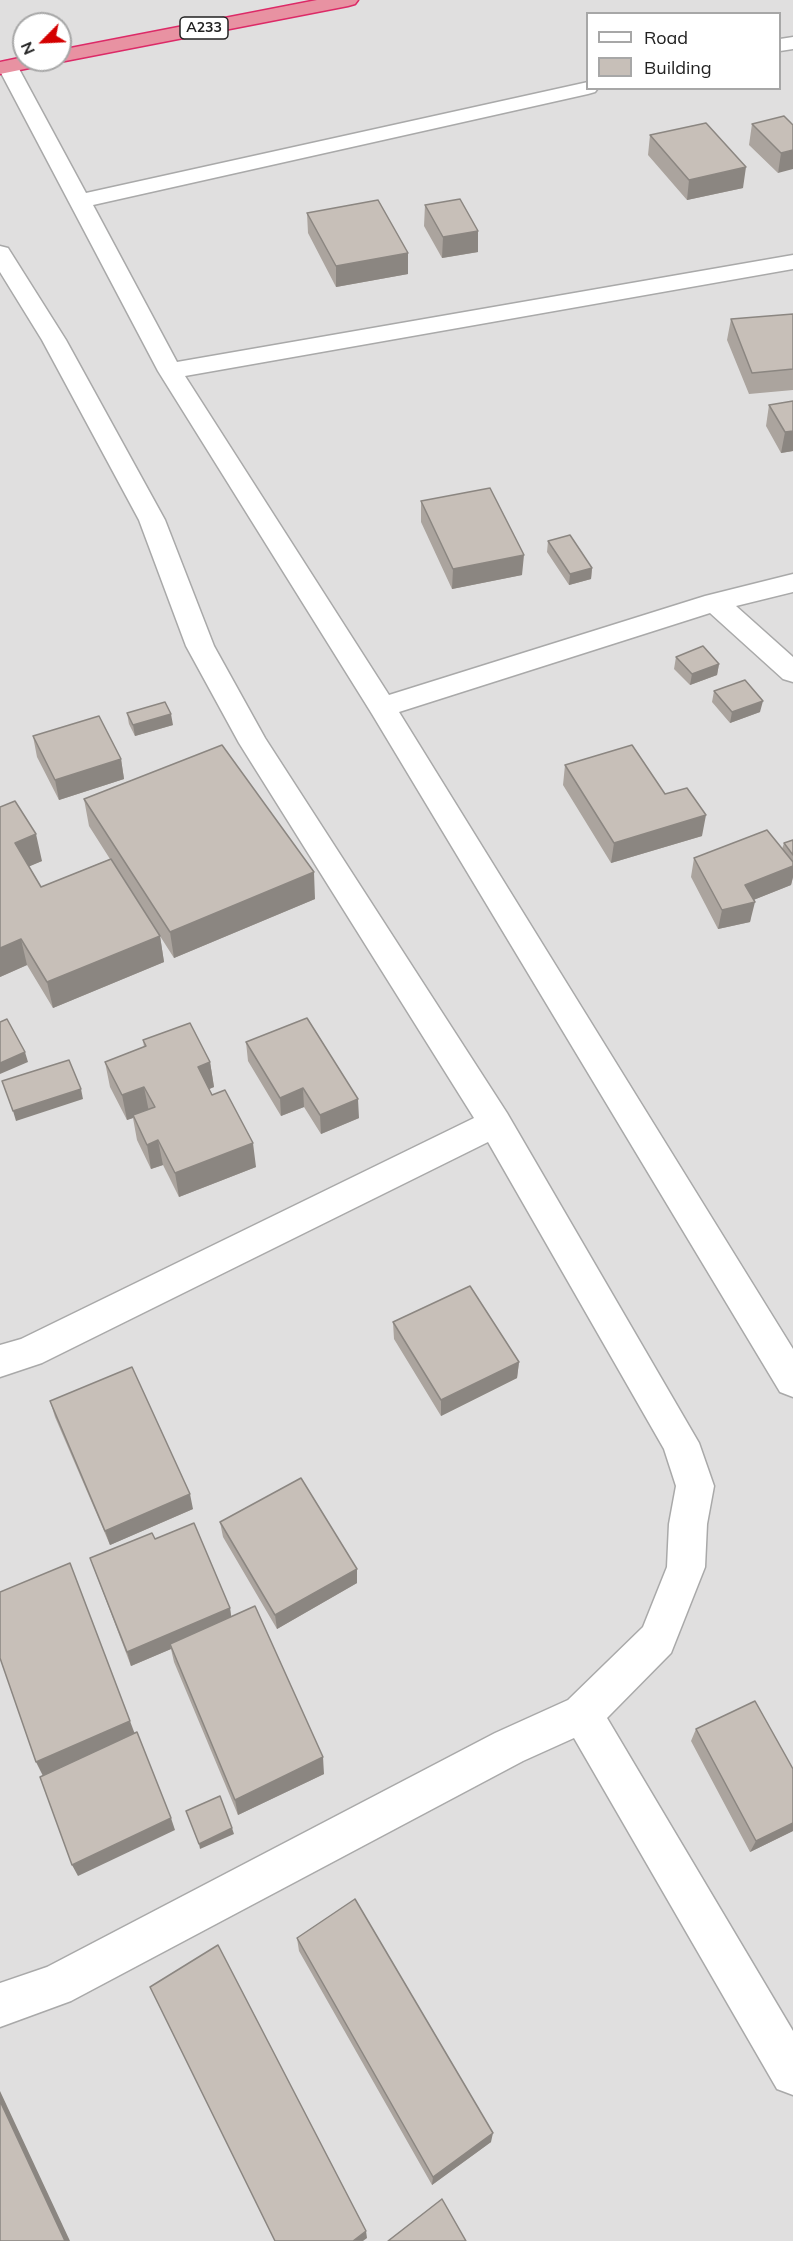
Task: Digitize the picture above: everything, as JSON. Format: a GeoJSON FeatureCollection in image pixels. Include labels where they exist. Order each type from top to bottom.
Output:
{"type":"FeatureCollection","features":[{"type":"Feature","properties":{"kind":"highway","name":"A233"},"geometry":{"type":"LineString","coordinates":[[72,54],[348,0]]}},
{"type":"Feature","properties":{"kind":"highway"},"geometry":{"type":"LineString","coordinates":[[72,34],[106,27]]}},
{"type":"Feature","properties":{"kind":"street"},"geometry":{"type":"LineString","coordinates":[[3,61],[81,201],[170,371],[382,707],[793,1381]]}},
{"type":"Feature","properties":{"kind":"street"},"geometry":{"type":"LineString","coordinates":[[81,201],[586,88]]}},
{"type":"Feature","properties":{"kind":"street"},"geometry":{"type":"LineString","coordinates":[[0,253],[54,340],[152,520],[200,646],[253,743],[495,1123],[681,1443],[695,1486],[688,1524],[686,1567],[657,1640],[582,1714],[509,1747],[56,1986],[0,2005]]}},
{"type":"Feature","properties":{"kind":"street"},"geometry":{"type":"LineString","coordinates":[[170,371],[793,262]]}},
{"type":"Feature","properties":{"kind":"street"},"geometry":{"type":"LineString","coordinates":[[382,707],[715,602],[793,583]]}},
{"type":"Feature","properties":{"kind":"street"},"geometry":{"type":"LineString","coordinates":[[715,602],[793,672]]}},
{"type":"Feature","properties":{"kind":"street"},"geometry":{"type":"LineString","coordinates":[[0,1361],[40,1347],[495,1123]]}},
{"type":"Feature","properties":{"kind":"street"},"geometry":{"type":"LineString","coordinates":[[582,1714],[793,2073]]}},
{"type":"Feature","properties":{"kind":"shaded area"},"geometry":{"type":"Polygon","coordinates":[[[0,0],[793,0],[793,2241],[0,2241],[0,0]]]}},
{"type":"Feature","properties":{"kind":"building"},"geometry":{"type":"Polygon","coordinates":[[[784,116],[793,125],[793,150],[781,153],[752,124],[784,116]]]}},
{"type":"Feature","properties":{"kind":"building"},"geometry":{"type":"Polygon","coordinates":[[[706,123],[746,167],[689,180],[650,135],[706,123]]]}},
{"type":"Feature","properties":{"kind":"building"},"geometry":{"type":"Polygon","coordinates":[[[460,199],[478,231],[443,237],[425,205],[460,199]]]}},
{"type":"Feature","properties":{"kind":"building"},"geometry":{"type":"Polygon","coordinates":[[[378,200],[408,253],[336,266],[307,213],[378,200]]]}},
{"type":"Feature","properties":{"kind":"building"},"geometry":{"type":"Polygon","coordinates":[[[793,314],[793,369],[752,373],[731,319],[793,314]]]}},
{"type":"Feature","properties":{"kind":"building"},"geometry":{"type":"Polygon","coordinates":[[[793,401],[793,431],[785,432],[769,405],[793,401]]]}},
{"type":"Feature","properties":{"kind":"building"},"geometry":{"type":"Polygon","coordinates":[[[490,488],[524,555],[453,569],[421,501],[490,488]]]}},
{"type":"Feature","properties":{"kind":"building"},"geometry":{"type":"Polygon","coordinates":[[[570,535],[592,568],[570,574],[548,541],[570,535]]]}},
{"type":"Feature","properties":{"kind":"building"},"geometry":{"type":"Polygon","coordinates":[[[703,646],[719,664],[692,674],[676,657],[703,646]]]}},
{"type":"Feature","properties":{"kind":"building"},"geometry":{"type":"Polygon","coordinates":[[[745,680],[763,701],[732,712],[714,691],[745,680]]]}},
{"type":"Feature","properties":{"kind":"building"},"geometry":{"type":"Polygon","coordinates":[[[165,702],[171,714],[133,725],[127,713],[165,702]]]}},
{"type":"Feature","properties":{"kind":"building"},"geometry":{"type":"Polygon","coordinates":[[[99,716],[121,759],[55,780],[33,736],[99,716]]]}},
{"type":"Feature","properties":{"kind":"building"},"geometry":{"type":"Polygon","coordinates":[[[222,745],[314,872],[170,932],[84,799],[222,745]]]}},
{"type":"Feature","properties":{"kind":"building"},"geometry":{"type":"Polygon","coordinates":[[[632,745],[665,794],[687,788],[706,815],[614,843],[565,765],[632,745]]]}},
{"type":"Feature","properties":{"kind":"building"},"geometry":{"type":"Polygon","coordinates":[[[15,801],[36,834],[15,843],[41,887],[111,859],[160,936],[47,982],[21,939],[0,948],[0,807],[15,801]]]}},
{"type":"Feature","properties":{"kind":"building"},"geometry":{"type":"Polygon","coordinates":[[[767,830],[793,862],[793,866],[745,885],[755,902],[722,910],[694,858],[767,830]]]}},
{"type":"Feature","properties":{"kind":"building"},"geometry":{"type":"Polygon","coordinates":[[[793,840],[793,855],[784,843],[793,840]]]}},
{"type":"Feature","properties":{"kind":"building"},"geometry":{"type":"Polygon","coordinates":[[[307,1018],[358,1099],[320,1115],[303,1088],[280,1098],[246,1042],[307,1018]]]}},
{"type":"Feature","properties":{"kind":"building"},"geometry":{"type":"Polygon","coordinates":[[[7,1019],[25,1052],[0,1063],[0,1022],[7,1019]]]}},
{"type":"Feature","properties":{"kind":"building"},"geometry":{"type":"Polygon","coordinates":[[[190,1023],[210,1062],[198,1067],[212,1095],[225,1090],[253,1143],[175,1173],[158,1140],[147,1145],[133,1115],[155,1107],[144,1087],[122,1095],[105,1062],[146,1046],[143,1040],[190,1023]]]}},
{"type":"Feature","properties":{"kind":"building"},"geometry":{"type":"Polygon","coordinates":[[[69,1060],[81,1089],[13,1111],[2,1081],[69,1060]]]}},
{"type":"Feature","properties":{"kind":"building"},"geometry":{"type":"Polygon","coordinates":[[[470,1286],[519,1362],[441,1400],[393,1322],[470,1286]]]}},
{"type":"Feature","properties":{"kind":"building"},"geometry":{"type":"Polygon","coordinates":[[[132,1367],[190,1494],[105,1531],[50,1401],[132,1367]]]}},
{"type":"Feature","properties":{"kind":"building"},"geometry":{"type":"Polygon","coordinates":[[[301,1478],[357,1569],[275,1615],[220,1522],[301,1478]]]}},
{"type":"Feature","properties":{"kind":"building"},"geometry":{"type":"Polygon","coordinates":[[[194,1523],[230,1608],[127,1652],[90,1558],[152,1533],[155,1539],[194,1523]]]}},
{"type":"Feature","properties":{"kind":"building"},"geometry":{"type":"Polygon","coordinates":[[[70,1563],[130,1721],[36,1762],[0,1658],[0,1592],[70,1563]]]}},
{"type":"Feature","properties":{"kind":"building"},"geometry":{"type":"Polygon","coordinates":[[[255,1606],[323,1757],[235,1800],[170,1644],[255,1606]]]}},
{"type":"Feature","properties":{"kind":"building"},"geometry":{"type":"Polygon","coordinates":[[[755,1701],[793,1769],[793,1823],[756,1841],[696,1729],[755,1701]]]}},
{"type":"Feature","properties":{"kind":"building"},"geometry":{"type":"Polygon","coordinates":[[[137,1732],[171,1818],[72,1865],[40,1777],[137,1732]]]}},
{"type":"Feature","properties":{"kind":"building"},"geometry":{"type":"Polygon","coordinates":[[[220,1796],[232,1828],[199,1844],[186,1811],[220,1796]]]}},
{"type":"Feature","properties":{"kind":"building"},"geometry":{"type":"Polygon","coordinates":[[[355,1899],[493,2133],[433,2177],[297,1938],[355,1899]]]}},
{"type":"Feature","properties":{"kind":"building"},"geometry":{"type":"Polygon","coordinates":[[[218,1945],[366,2231],[353,2241],[275,2241],[150,1987],[218,1945]]]}},
{"type":"Feature","properties":{"kind":"building"},"geometry":{"type":"Polygon","coordinates":[[[0,2101],[65,2241],[0,2241],[0,2101]]]}},
{"type":"Feature","properties":{"kind":"building"},"geometry":{"type":"Polygon","coordinates":[[[442,2199],[466,2241],[388,2241],[442,2199]]]}}]}
